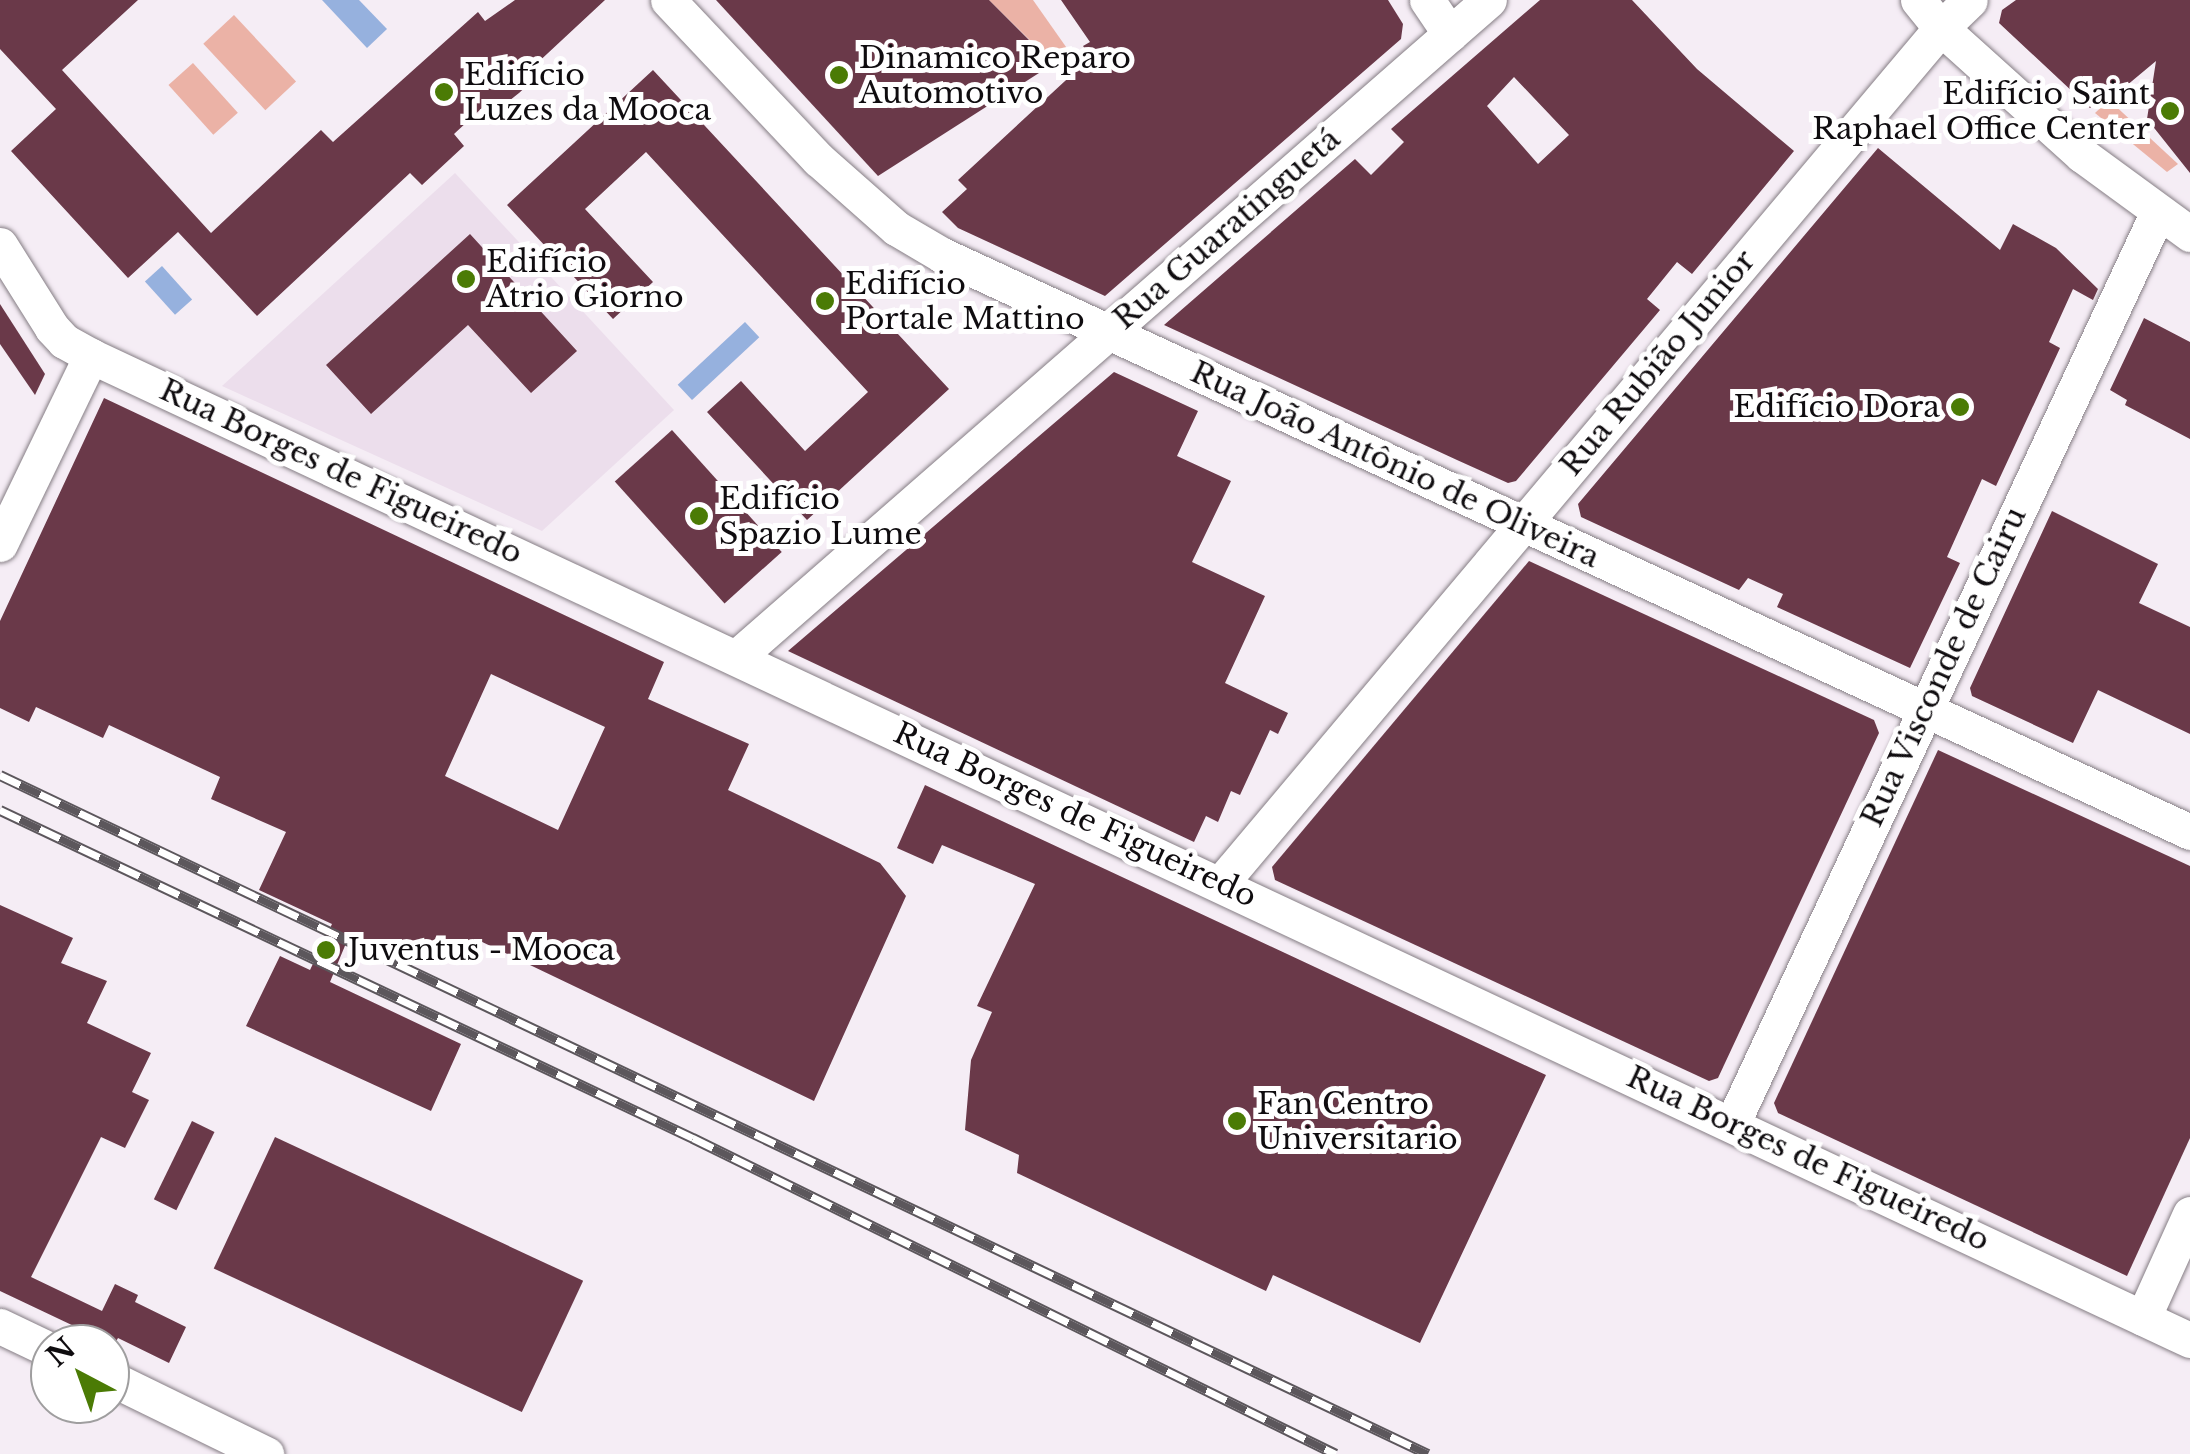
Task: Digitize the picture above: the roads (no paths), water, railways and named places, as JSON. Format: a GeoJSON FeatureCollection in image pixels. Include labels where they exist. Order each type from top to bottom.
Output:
{"type":"FeatureCollection","features":[{"type":"Feature","properties":{"kind":"street","name":"Rua João Antônio de Oliveira"},"geometry":{"type":"LineString","coordinates":[[668,0],[818,159],[896,228],[942,255],[2190,832]]}},
{"type":"Feature","properties":{"kind":"street"},"geometry":{"type":"LineString","coordinates":[[1428,0],[1450,34]]}},
{"type":"Feature","properties":{"kind":"street","name":"Rua Guaratinguetá"},"geometry":{"type":"LineString","coordinates":[[738,656],[1488,0]]}},
{"type":"Feature","properties":{"kind":"street"},"geometry":{"type":"LineString","coordinates":[[1918,0],[1941,28],[2082,155],[2190,234]]}},
{"type":"Feature","properties":{"kind":"street","name":"Rua Rubião Junior"},"geometry":{"type":"LineString","coordinates":[[1221,882],[1941,28],[1970,0]]}},
{"type":"Feature","properties":{"kind":"street","name":"Rua Visconde de Cairu"},"geometry":{"type":"LineString","coordinates":[[1732,1122],[2158,212]]}},
{"type":"Feature","properties":{"kind":"street","name":"Rua Borges de Figueiredo"},"geometry":{"type":"LineString","coordinates":[[0,245],[52,328],[64,341],[91,356],[1221,882],[2190,1340]]}},
{"type":"Feature","properties":{"kind":"street"},"geometry":{"type":"LineString","coordinates":[[0,544],[91,356]]}},
{"type":"Feature","properties":{"kind":"street"},"geometry":{"type":"LineString","coordinates":[[2142,1318],[2190,1214]]}},
{"type":"Feature","properties":{"kind":"street"},"geometry":{"type":"LineString","coordinates":[[0,1326],[30,1340]]}},
{"type":"Feature","properties":{"kind":"street"},"geometry":{"type":"LineString","coordinates":[[130,1388],[266,1454]]}},
{"type":"Feature","properties":{"kind":"water"},"geometry":{"type":"Polygon","coordinates":[[[322,0],[359,0],[387,29],[367,48],[322,0]]]}},
{"type":"Feature","properties":{"kind":"water"},"geometry":{"type":"Polygon","coordinates":[[[162,266],[192,299],[175,315],[145,281],[162,266]]]}},
{"type":"Feature","properties":{"kind":"water"},"geometry":{"type":"Polygon","coordinates":[[[745,322],[759,337],[692,400],[678,385],[745,322]]]}},
{"type":"Feature","properties":{"kind":"railway"},"geometry":{"type":"LineString","coordinates":[[0,775],[1428,1454]]}},
{"type":"Feature","properties":{"kind":"railway"},"geometry":{"type":"LineString","coordinates":[[0,810],[693,1138],[1336,1454]]}},
{"type":"Feature","properties":{"kind":"place","name":"Dinamico Reparo Automotivo"},"geometry":{"type":"Point","coordinates":[839,75]}},
{"type":"Feature","properties":{"kind":"place","name":"Edifício Luzes da Mooca"},"geometry":{"type":"Point","coordinates":[444,92]}},
{"type":"Feature","properties":{"kind":"place","name":"Edifício Saint Raphael Office Center"},"geometry":{"type":"Point","coordinates":[2170,111]}},
{"type":"Feature","properties":{"kind":"place","name":"Edifício Atrio Giorno"},"geometry":{"type":"Point","coordinates":[466,279]}},
{"type":"Feature","properties":{"kind":"place","name":"Edifício Portale Mattino"},"geometry":{"type":"Point","coordinates":[825,301]}},
{"type":"Feature","properties":{"kind":"place","name":"Edifício Dora"},"geometry":{"type":"Point","coordinates":[1960,407]}},
{"type":"Feature","properties":{"kind":"place","name":"Edifício Spazio Lume"},"geometry":{"type":"Point","coordinates":[699,516]}},
{"type":"Feature","properties":{"kind":"place","name":"Juventus - Mooca"},"geometry":{"type":"Point","coordinates":[326,950]}},
{"type":"Feature","properties":{"kind":"place","name":"Fan Centro Universitario"},"geometry":{"type":"Point","coordinates":[1237,1121]}}]}
